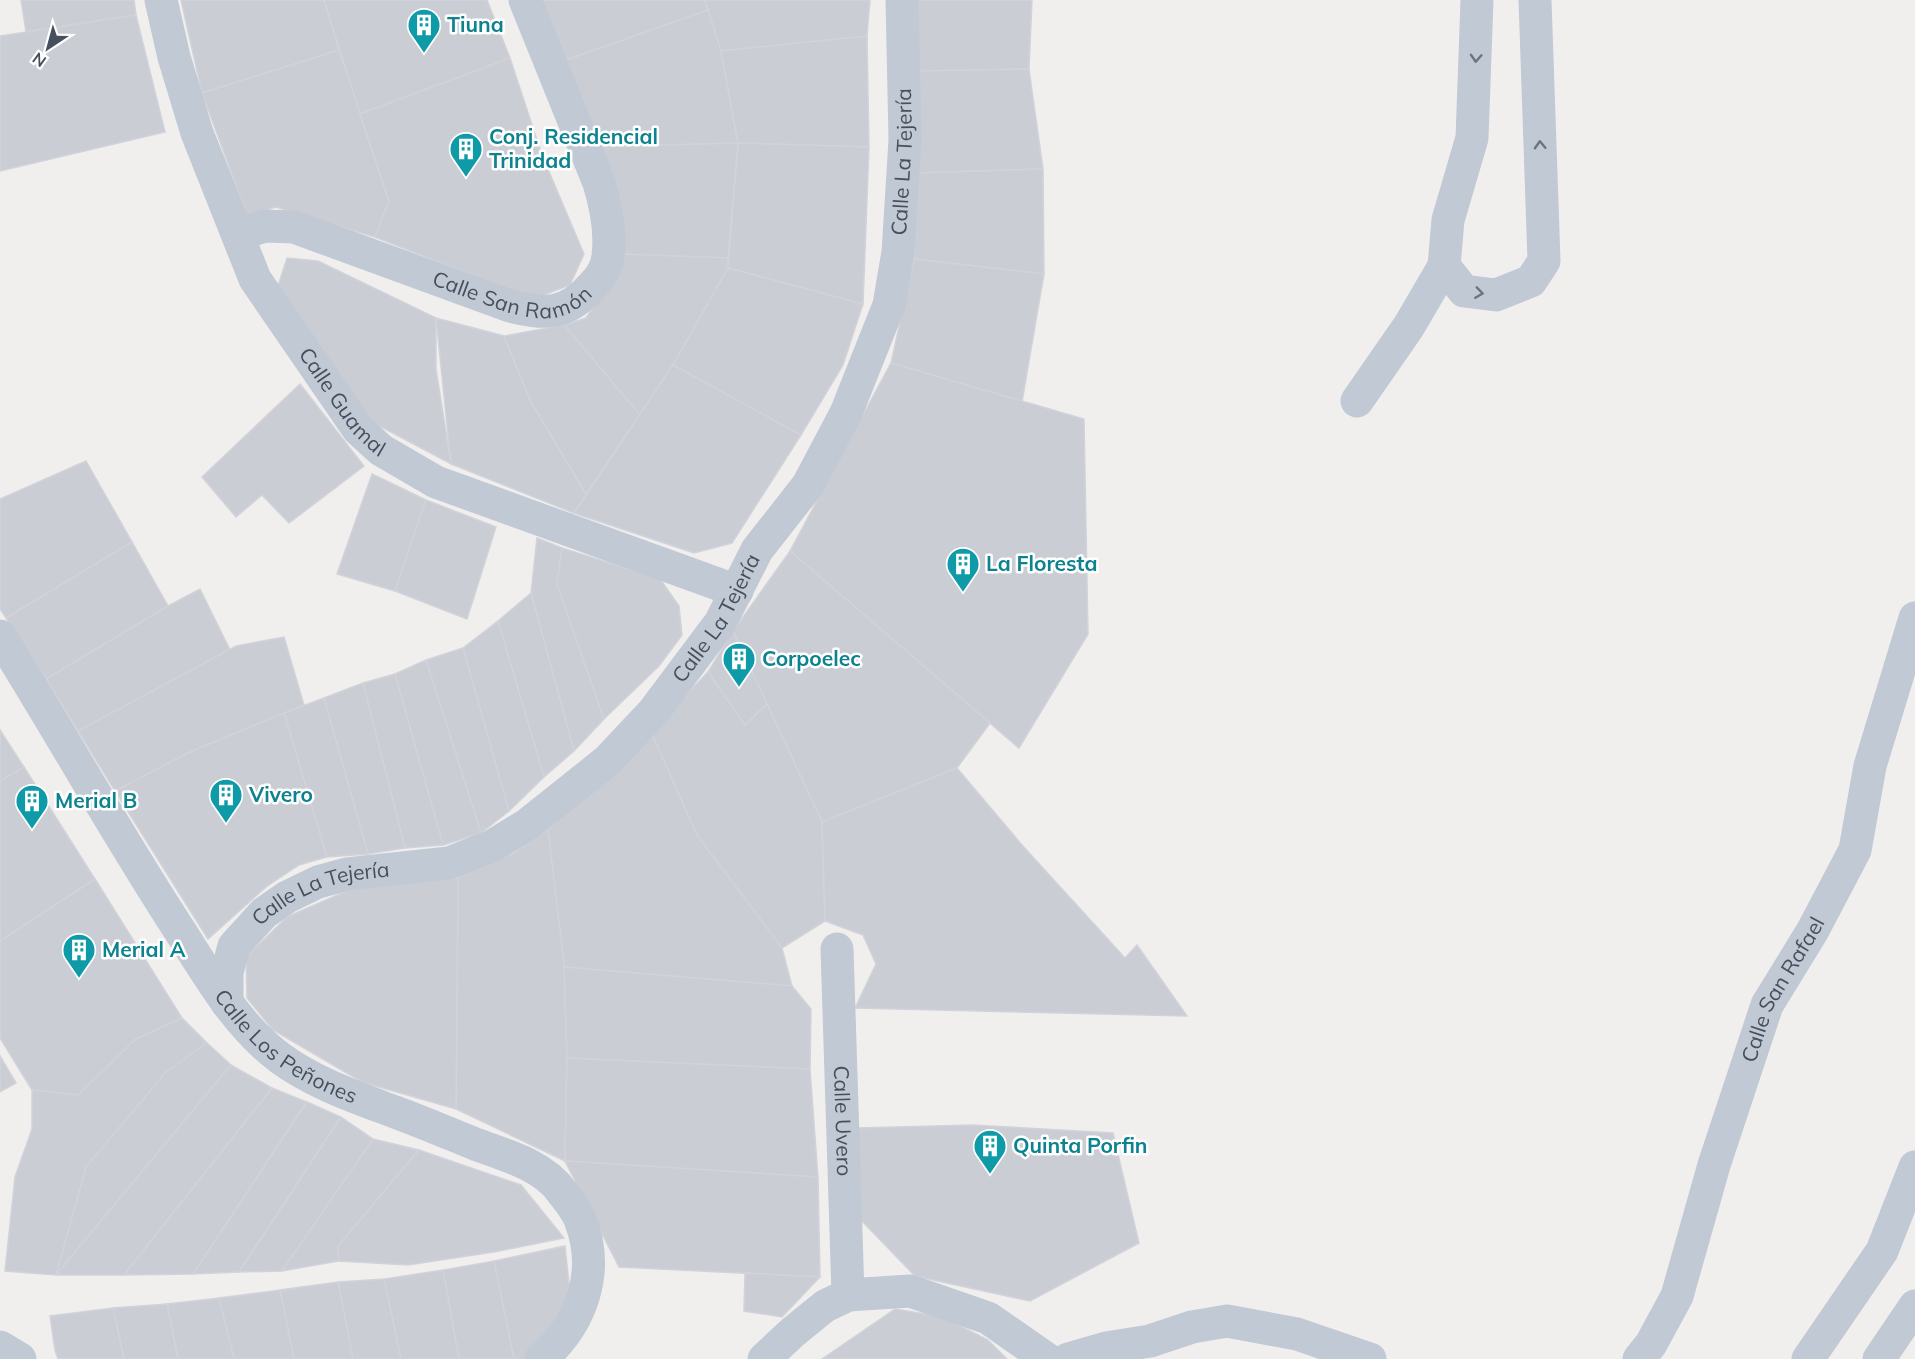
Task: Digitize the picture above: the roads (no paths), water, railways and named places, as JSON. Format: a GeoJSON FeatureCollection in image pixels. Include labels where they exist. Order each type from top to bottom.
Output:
{"type":"FeatureCollection","features":[{"type":"Feature","properties":{"kind":"street","name":"Calle Guamal"},"geometry":{"type":"LineString","coordinates":[[162,0],[174,57],[197,133],[255,279],[358,429],[381,450],[436,482],[736,591]]}},
{"type":"Feature","properties":{"kind":"street","name":"Calle San Ramón"},"geometry":{"type":"LineString","coordinates":[[239,234],[265,226],[294,227],[510,306],[537,312],[562,310],[582,298],[600,278],[608,258],[606,209],[599,183],[525,0]]}},
{"type":"Feature","properties":{"kind":"street","name":"Calle La Tejería"},"geometry":{"type":"LineString","coordinates":[[227,1003],[227,972],[234,946],[264,913],[287,897],[318,882],[347,874],[449,863],[492,846],[528,824],[607,761],[654,711],[720,623],[758,550],[808,485],[846,413],[889,305],[898,252],[905,140],[902,0]]}},
{"type":"Feature","properties":{"kind":"street"},"geometry":{"type":"LineString","coordinates":[[1357,401],[1409,326],[1444,266],[1448,220],[1472,138],[1478,0]]}},
{"type":"Feature","properties":{"kind":"street"},"geometry":{"type":"LineString","coordinates":[[1444,266],[1464,291],[1496,295],[1532,281],[1544,261],[1535,0]]}},
{"type":"Feature","properties":{"kind":"street","name":"Calle San Rafael"},"geometry":{"type":"LineString","coordinates":[[1638,1359],[1651,1344],[1677,1296],[1714,1165],[1767,1005],[1813,930],[1855,850],[1870,765],[1915,618]]}},
{"type":"Feature","properties":{"kind":"street","name":"Calle Los Peñones"},"geometry":{"type":"LineString","coordinates":[[0,636],[156,894],[227,1003],[253,1033],[280,1058],[344,1094],[534,1167],[560,1189],[581,1221],[588,1252],[588,1280],[582,1304],[570,1328],[541,1359]]}},
{"type":"Feature","properties":{"kind":"street","name":"Calle Uvero"},"geometry":{"type":"LineString","coordinates":[[837,949],[848,1295]]}},
{"type":"Feature","properties":{"kind":"street"},"geometry":{"type":"LineString","coordinates":[[1808,1359],[1882,1251],[1915,1167]]}},
{"type":"Feature","properties":{"kind":"street"},"geometry":{"type":"LineString","coordinates":[[764,1359],[825,1306],[848,1295],[910,1291],[988,1318],[1047,1359]]}},
{"type":"Feature","properties":{"kind":"street"},"geometry":{"type":"LineString","coordinates":[[1879,1359],[1915,1306]]}},
{"type":"Feature","properties":{"kind":"street"},"geometry":{"type":"LineString","coordinates":[[1068,1359],[1106,1348],[1150,1341],[1192,1327],[1227,1321],[1297,1334],[1370,1359]]}},
{"type":"Feature","properties":{"kind":"street"},"geometry":{"type":"LineString","coordinates":[[0,1347],[20,1359]]}},
{"type":"Feature","properties":{"kind":"place","name":"Tiuna"},"geometry":{"type":"Point","coordinates":[424,54]}},
{"type":"Feature","properties":{"kind":"place","name":"Conj. Residencial Trinidad"},"geometry":{"type":"Point","coordinates":[466,178]}},
{"type":"Feature","properties":{"kind":"place","name":"La Floresta"},"geometry":{"type":"Point","coordinates":[963,593]}},
{"type":"Feature","properties":{"kind":"place","name":"Corpoelec"},"geometry":{"type":"Point","coordinates":[739,688]}},
{"type":"Feature","properties":{"kind":"place","name":"Vivero"},"geometry":{"type":"Point","coordinates":[226,824]}},
{"type":"Feature","properties":{"kind":"place","name":"Merial B"},"geometry":{"type":"Point","coordinates":[32,830]}},
{"type":"Feature","properties":{"kind":"place","name":"Merial A"},"geometry":{"type":"Point","coordinates":[79,979]}},
{"type":"Feature","properties":{"kind":"place","name":"Quinta Porfin"},"geometry":{"type":"Point","coordinates":[990,1175]}}]}
